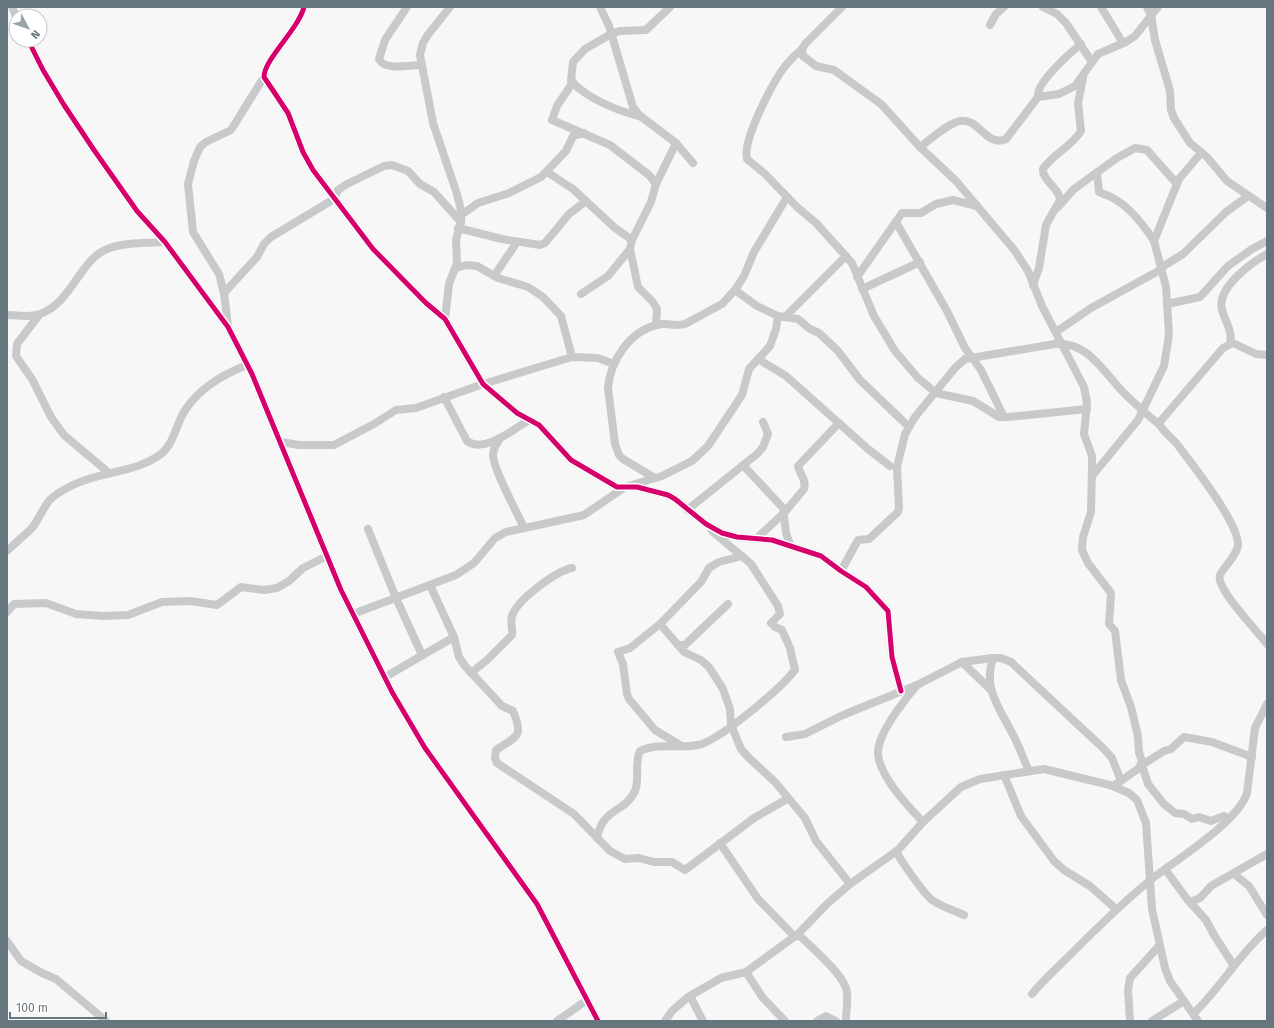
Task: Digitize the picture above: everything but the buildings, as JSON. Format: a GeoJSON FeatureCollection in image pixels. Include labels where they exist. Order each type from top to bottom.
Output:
{"type":"FeatureCollection","features":[{"type":"Feature","properties":{"kind":"street"},"geometry":{"type":"LineString","coordinates":[[228,327],[224,293],[216,270],[193,232],[188,183],[194,161],[200,147],[206,142],[231,130],[264,77],[267,66],[295,28],[304,7]]}},
{"type":"Feature","properties":{"kind":"street"},"geometry":{"type":"LineString","coordinates":[[407,7],[385,40],[379,59],[386,65],[421,65]]}},
{"type":"Feature","properties":{"kind":"street"},"geometry":{"type":"LineString","coordinates":[[445,319],[449,284],[456,268],[458,257],[456,240],[460,221],[457,194],[433,123],[428,90],[421,65],[420,55],[423,43],[450,7]]}},
{"type":"Feature","properties":{"kind":"street"},"geometry":{"type":"LineString","coordinates":[[600,7],[611,34],[633,107],[642,117],[676,144],[693,163]]}},
{"type":"Feature","properties":{"kind":"street"},"geometry":{"type":"LineString","coordinates":[[642,117],[614,108],[587,93],[573,82],[571,72],[574,60],[585,49],[611,34],[646,30],[670,7]]}},
{"type":"Feature","properties":{"kind":"street"},"geometry":{"type":"LineString","coordinates":[[842,7],[786,65],[773,84],[757,118],[746,152],[748,160],[766,174],[787,197],[816,223],[852,263],[874,316],[895,351],[918,378],[936,393],[973,401],[1004,417],[1087,409]]}},
{"type":"Feature","properties":{"kind":"street"},"geometry":{"type":"LineString","coordinates":[[990,25],[996,14],[1004,7]]}},
{"type":"Feature","properties":{"kind":"street"},"geometry":{"type":"LineString","coordinates":[[1044,7],[1060,16],[1081,44],[1092,62]]}},
{"type":"Feature","properties":{"kind":"street"},"geometry":{"type":"LineString","coordinates":[[1101,7],[1124,43]]}},
{"type":"Feature","properties":{"kind":"street"},"geometry":{"type":"LineString","coordinates":[[1147,7],[1151,15],[1153,34],[1170,91],[1172,115],[1190,143],[1227,181],[1267,208]]}},
{"type":"Feature","properties":{"kind":"street"},"geometry":{"type":"LineString","coordinates":[[1038,96],[1053,95],[1066,91],[1076,84],[1092,62],[1102,52],[1124,43],[1134,36],[1158,7]]}},
{"type":"Feature","properties":{"kind":"street"},"geometry":{"type":"LineString","coordinates":[[920,147],[956,122],[965,120],[970,122],[992,139],[1003,140],[1010,134],[1038,96],[1038,91],[1048,77],[1081,44]]}},
{"type":"Feature","properties":{"kind":"street"},"geometry":{"type":"LineString","coordinates":[[32,48],[64,105],[94,150],[137,211],[165,242],[228,327],[247,365],[281,442],[327,556],[353,614],[385,677],[425,748],[537,904],[598,1021]]}},
{"type":"Feature","properties":{"kind":"street"},"geometry":{"type":"LineString","coordinates":[[802,49],[803,56],[816,66],[834,70],[875,99],[920,147],[956,181],[1015,251],[1028,271],[1033,285],[1084,387],[1087,409],[1084,434],[1092,459],[1092,477],[1091,512],[1082,542],[1083,553],[1088,563],[1111,593],[1109,624],[1115,631],[1121,680],[1131,707],[1138,736],[1138,746],[1142,765],[1148,784],[1164,804],[1175,813],[1184,814],[1192,819],[1198,817],[1211,820],[1224,816],[1228,819]]}},
{"type":"Feature","properties":{"kind":"street"},"geometry":{"type":"LineString","coordinates":[[1033,285],[1039,268],[1044,232],[1049,219],[1059,204],[1059,195],[1047,180],[1043,171],[1049,162],[1075,140],[1081,131],[1078,103],[1084,75]]}},
{"type":"Feature","properties":{"kind":"street"},"geometry":{"type":"LineString","coordinates":[[264,77],[288,113],[303,152],[313,170],[380,257],[426,303],[445,319],[483,384],[515,411],[538,425],[571,460],[617,487],[637,487],[668,495],[675,499],[751,564],[780,610],[780,616],[770,623],[774,627],[782,630],[790,648],[795,669],[773,693],[714,738],[701,744],[661,747],[640,751],[638,757],[635,790],[624,804],[605,818],[597,838]]}},
{"type":"Feature","properties":{"kind":"street"},"geometry":{"type":"LineString","coordinates":[[573,82],[557,106],[552,119],[562,125],[610,145],[649,176],[656,184]]}},
{"type":"Feature","properties":{"kind":"street"},"geometry":{"type":"LineString","coordinates":[[460,221],[478,202],[509,193],[540,178],[566,151],[573,137],[584,133]]}},
{"type":"Feature","properties":{"kind":"street"},"geometry":{"type":"LineString","coordinates":[[656,325],[657,309],[638,287],[630,249],[632,240],[651,202],[656,184],[676,144]]}},
{"type":"Feature","properties":{"kind":"street"},"geometry":{"type":"LineString","coordinates":[[1055,210],[1074,189],[1132,150],[1140,148],[1148,151],[1177,184]]}},
{"type":"Feature","properties":{"kind":"street"},"geometry":{"type":"LineString","coordinates":[[1154,241],[1183,172],[1201,153]]}},
{"type":"Feature","properties":{"kind":"street"},"geometry":{"type":"LineString","coordinates":[[224,293],[257,257],[267,241],[313,210],[334,199],[338,190],[347,184],[384,166],[392,165],[408,171],[420,184],[434,192],[460,221],[517,242],[540,245],[546,243],[569,214],[586,201]]}},
{"type":"Feature","properties":{"kind":"street"},"geometry":{"type":"LineString","coordinates":[[547,172],[574,189],[632,240]]}},
{"type":"Feature","properties":{"kind":"street"},"geometry":{"type":"LineString","coordinates":[[1092,477],[1135,424],[1144,410],[1162,370],[1167,352],[1169,335],[1167,304],[1162,268],[1154,241],[1144,225],[1131,212],[1110,197],[1099,192],[1097,173]]}},
{"type":"Feature","properties":{"kind":"street"},"geometry":{"type":"LineString","coordinates":[[1056,332],[1091,308],[1162,268],[1183,254],[1226,212],[1248,196]]}},
{"type":"Feature","properties":{"kind":"street"},"geometry":{"type":"LineString","coordinates":[[655,478],[622,458],[618,452],[608,399],[609,380],[614,364],[624,346],[645,330],[656,325],[678,326],[685,324],[722,304],[735,290],[744,276],[754,252],[787,197]]}},
{"type":"Feature","properties":{"kind":"street"},"geometry":{"type":"LineString","coordinates":[[857,277],[902,213],[920,213],[940,202],[957,200],[978,206]]}},
{"type":"Feature","properties":{"kind":"street"},"geometry":{"type":"LineString","coordinates":[[896,222],[920,262],[971,358],[980,370],[1004,417]]}},
{"type":"Feature","properties":{"kind":"street"},"geometry":{"type":"LineString","coordinates":[[1167,304],[1200,297],[1228,266],[1252,249],[1267,241]]}},
{"type":"Feature","properties":{"kind":"street"},"geometry":{"type":"LineString","coordinates":[[109,473],[64,435],[51,417],[32,379],[16,356],[17,344],[39,315],[52,308],[62,299],[90,263],[103,251],[139,243],[165,242]]}},
{"type":"Feature","properties":{"kind":"street"},"geometry":{"type":"LineString","coordinates":[[494,276],[517,242]]}},
{"type":"Feature","properties":{"kind":"street"},"geometry":{"type":"LineString","coordinates":[[581,294],[608,276],[630,249]]}},
{"type":"Feature","properties":{"kind":"street"},"geometry":{"type":"LineString","coordinates":[[1230,343],[1230,333],[1221,306],[1222,300],[1235,278],[1249,265],[1267,254]]}},
{"type":"Feature","properties":{"kind":"street"},"geometry":{"type":"LineString","coordinates":[[353,614],[456,575],[472,565],[500,535],[524,528],[584,515],[625,487],[655,478],[683,467],[696,458],[708,446],[744,393],[749,371],[769,348],[782,316],[846,256]]}},
{"type":"Feature","properties":{"kind":"street"},"geometry":{"type":"LineString","coordinates":[[862,289],[920,262]]}},
{"type":"Feature","properties":{"kind":"street"},"geometry":{"type":"LineString","coordinates":[[456,268],[466,264],[472,265],[494,276],[528,288],[550,304],[561,316],[572,357]]}},
{"type":"Feature","properties":{"kind":"street"},"geometry":{"type":"LineString","coordinates":[[735,290],[757,306],[782,316],[798,319],[826,338],[860,380],[909,426]]}},
{"type":"Feature","properties":{"kind":"street"},"geometry":{"type":"LineString","coordinates":[[7,315],[39,315]]}},
{"type":"Feature","properties":{"kind":"street"},"geometry":{"type":"LineString","coordinates":[[840,571],[858,540],[869,539],[898,512],[897,467],[902,445],[909,426],[955,368],[962,361],[971,358],[1062,343],[1078,348],[1096,361],[1126,395],[1159,424],[1199,474],[1230,523],[1237,538],[1238,546],[1221,574],[1220,583],[1226,594],[1267,644]]}},
{"type":"Feature","properties":{"kind":"street"},"geometry":{"type":"LineString","coordinates":[[1230,343],[1256,354],[1267,355]]}},
{"type":"Feature","properties":{"kind":"street"},"geometry":{"type":"LineString","coordinates":[[1159,424],[1162,418],[1223,348],[1230,343]]}},
{"type":"Feature","properties":{"kind":"street"},"geometry":{"type":"LineString","coordinates":[[281,442],[299,445],[334,445],[374,424],[396,410],[414,408],[483,384],[572,357],[593,358],[614,364]]}},
{"type":"Feature","properties":{"kind":"street"},"geometry":{"type":"LineString","coordinates":[[758,359],[786,376],[868,449],[890,466]]}},
{"type":"Feature","properties":{"kind":"street"},"geometry":{"type":"LineString","coordinates":[[7,551],[32,528],[49,501],[74,484],[139,465],[160,455],[166,450],[186,409],[203,390],[221,377],[247,365]]}},
{"type":"Feature","properties":{"kind":"street"},"geometry":{"type":"LineString","coordinates":[[444,397],[470,443],[482,445],[500,438],[529,420]]}},
{"type":"Feature","properties":{"kind":"street"},"geometry":{"type":"LineString","coordinates":[[687,510],[757,454],[764,444],[768,434],[763,422]]}},
{"type":"Feature","properties":{"kind":"street"},"geometry":{"type":"LineString","coordinates":[[757,538],[784,514],[805,487],[803,474],[798,466],[839,423]]}},
{"type":"Feature","properties":{"kind":"street"},"geometry":{"type":"LineString","coordinates":[[500,438],[494,452],[493,459],[498,474],[524,528]]}},
{"type":"Feature","properties":{"kind":"street"},"geometry":{"type":"LineString","coordinates":[[743,465],[780,504],[784,514],[786,533],[790,544]]}},
{"type":"Feature","properties":{"kind":"street"},"geometry":{"type":"LineString","coordinates":[[706,524],[734,536],[772,540],[819,555],[840,571],[866,587],[887,608],[892,657],[901,691]]}},
{"type":"Feature","properties":{"kind":"street"},"geometry":{"type":"LineString","coordinates":[[368,529],[396,598],[422,655]]}},
{"type":"Feature","properties":{"kind":"street"},"geometry":{"type":"LineString","coordinates":[[7,612],[10,606],[14,604],[30,602],[56,605],[85,616],[128,615],[162,602],[190,601],[217,606],[241,587],[264,590],[277,588],[289,581],[303,568],[327,556]]}},
{"type":"Feature","properties":{"kind":"street"},"geometry":{"type":"LineString","coordinates":[[683,746],[655,730],[629,699],[623,664],[618,654],[620,651],[630,648],[660,624],[701,582],[709,568],[719,562],[742,556]]}},
{"type":"Feature","properties":{"kind":"street"},"geometry":{"type":"LineString","coordinates":[[471,673],[487,660],[512,635],[512,615],[525,597],[553,578],[572,568]]}},
{"type":"Feature","properties":{"kind":"street"},"geometry":{"type":"LineString","coordinates":[[430,585],[454,637],[459,657],[471,673],[502,706],[513,711],[519,729],[516,738],[496,750],[495,758],[497,763],[574,814],[610,850],[625,859],[639,858],[654,862],[672,862],[685,870],[754,818],[787,798]]}},
{"type":"Feature","properties":{"kind":"street"},"geometry":{"type":"LineString","coordinates":[[678,645],[685,645],[728,604]]}},
{"type":"Feature","properties":{"kind":"street"},"geometry":{"type":"LineString","coordinates":[[660,624],[686,654],[704,662],[718,681],[723,689],[730,710],[731,725],[745,754],[775,782],[787,798],[806,818],[816,841],[850,884]]}},
{"type":"Feature","properties":{"kind":"street"},"geometry":{"type":"LineString","coordinates":[[385,677],[454,637]]}},
{"type":"Feature","properties":{"kind":"street"},"geometry":{"type":"LineString","coordinates":[[786,737],[805,734],[843,715],[917,685],[962,662],[993,658],[1006,659],[1096,741],[1112,758],[1121,781]]}},
{"type":"Feature","properties":{"kind":"street"},"geometry":{"type":"LineString","coordinates":[[993,658],[988,672],[995,701],[1012,732],[1029,771]]}},
{"type":"Feature","properties":{"kind":"street"},"geometry":{"type":"LineString","coordinates":[[962,662],[992,690]]}},
{"type":"Feature","properties":{"kind":"street"},"geometry":{"type":"LineString","coordinates":[[917,685],[889,724],[880,742],[878,755],[884,771],[898,794],[923,822]]}},
{"type":"Feature","properties":{"kind":"street"},"geometry":{"type":"LineString","coordinates":[[1032,994],[1045,977],[1116,909],[1150,880],[1228,819],[1245,799],[1255,727],[1267,704]]}},
{"type":"Feature","properties":{"kind":"street"},"geometry":{"type":"LineString","coordinates":[[1113,786],[1142,765],[1164,751],[1171,749],[1184,737],[1212,742],[1252,757]]}},
{"type":"Feature","properties":{"kind":"street"},"geometry":{"type":"LineString","coordinates":[[665,1021],[679,1004],[690,996],[721,978],[746,972],[797,936],[828,903],[850,884],[896,851],[923,822],[966,784],[980,779],[1029,771],[1050,770],[1113,786],[1136,799],[1144,815],[1148,835],[1152,909],[1159,946],[1170,981],[1195,1018],[1234,966],[1267,930]]}},
{"type":"Feature","properties":{"kind":"street"},"geometry":{"type":"LineString","coordinates":[[1004,775],[1021,816],[1054,861],[1064,870],[1090,886],[1116,909]]}},
{"type":"Feature","properties":{"kind":"street"},"geometry":{"type":"LineString","coordinates":[[720,843],[758,899],[833,970],[846,986],[846,1021]]}},
{"type":"Feature","properties":{"kind":"street"},"geometry":{"type":"LineString","coordinates":[[896,851],[900,860],[929,897],[946,908],[964,914]]}},
{"type":"Feature","properties":{"kind":"street"},"geometry":{"type":"LineString","coordinates":[[1190,902],[1200,898],[1211,886],[1267,854]]}},
{"type":"Feature","properties":{"kind":"street"},"geometry":{"type":"LineString","coordinates":[[1165,869],[1206,920],[1214,936],[1234,966]]}},
{"type":"Feature","properties":{"kind":"street"},"geometry":{"type":"LineString","coordinates":[[1234,874],[1249,886],[1267,915]]}},
{"type":"Feature","properties":{"kind":"street"},"geometry":{"type":"LineString","coordinates":[[7,941],[21,961],[42,974],[56,979],[106,1021]]}},
{"type":"Feature","properties":{"kind":"street"},"geometry":{"type":"LineString","coordinates":[[1130,1021],[1128,993],[1129,979],[1159,946]]}},
{"type":"Feature","properties":{"kind":"street"},"geometry":{"type":"LineString","coordinates":[[746,972],[763,998],[785,1021]]}},
{"type":"Feature","properties":{"kind":"street"},"geometry":{"type":"LineString","coordinates":[[690,996],[703,1021]]}},
{"type":"Feature","properties":{"kind":"street"},"geometry":{"type":"LineString","coordinates":[[557,1021],[586,1000]]}},
{"type":"Feature","properties":{"kind":"street"},"geometry":{"type":"LineString","coordinates":[[1152,1021],[1184,1001]]}},
{"type":"Feature","properties":{"kind":"street"},"geometry":{"type":"LineString","coordinates":[[817,1021],[826,1016],[836,1021]]}},
{"type":"Feature","properties":{"kind":"cycle path"},"geometry":{"type":"LineString","coordinates":[[304,7],[301,16],[269,62],[265,70],[264,77],[288,113],[303,152],[313,170],[373,249],[426,303],[445,319],[483,384],[517,413],[539,425],[571,460],[617,487],[637,487],[668,495],[706,524],[722,533],[737,537],[772,540],[821,556],[866,587],[888,611],[892,657],[901,691]]}},
{"type":"Feature","properties":{"kind":"cycle path"},"geometry":{"type":"LineString","coordinates":[[32,48],[64,105],[94,150],[137,211],[165,242],[228,327],[252,374],[341,590],[392,692],[425,748],[537,904],[598,1021]]}}]}
